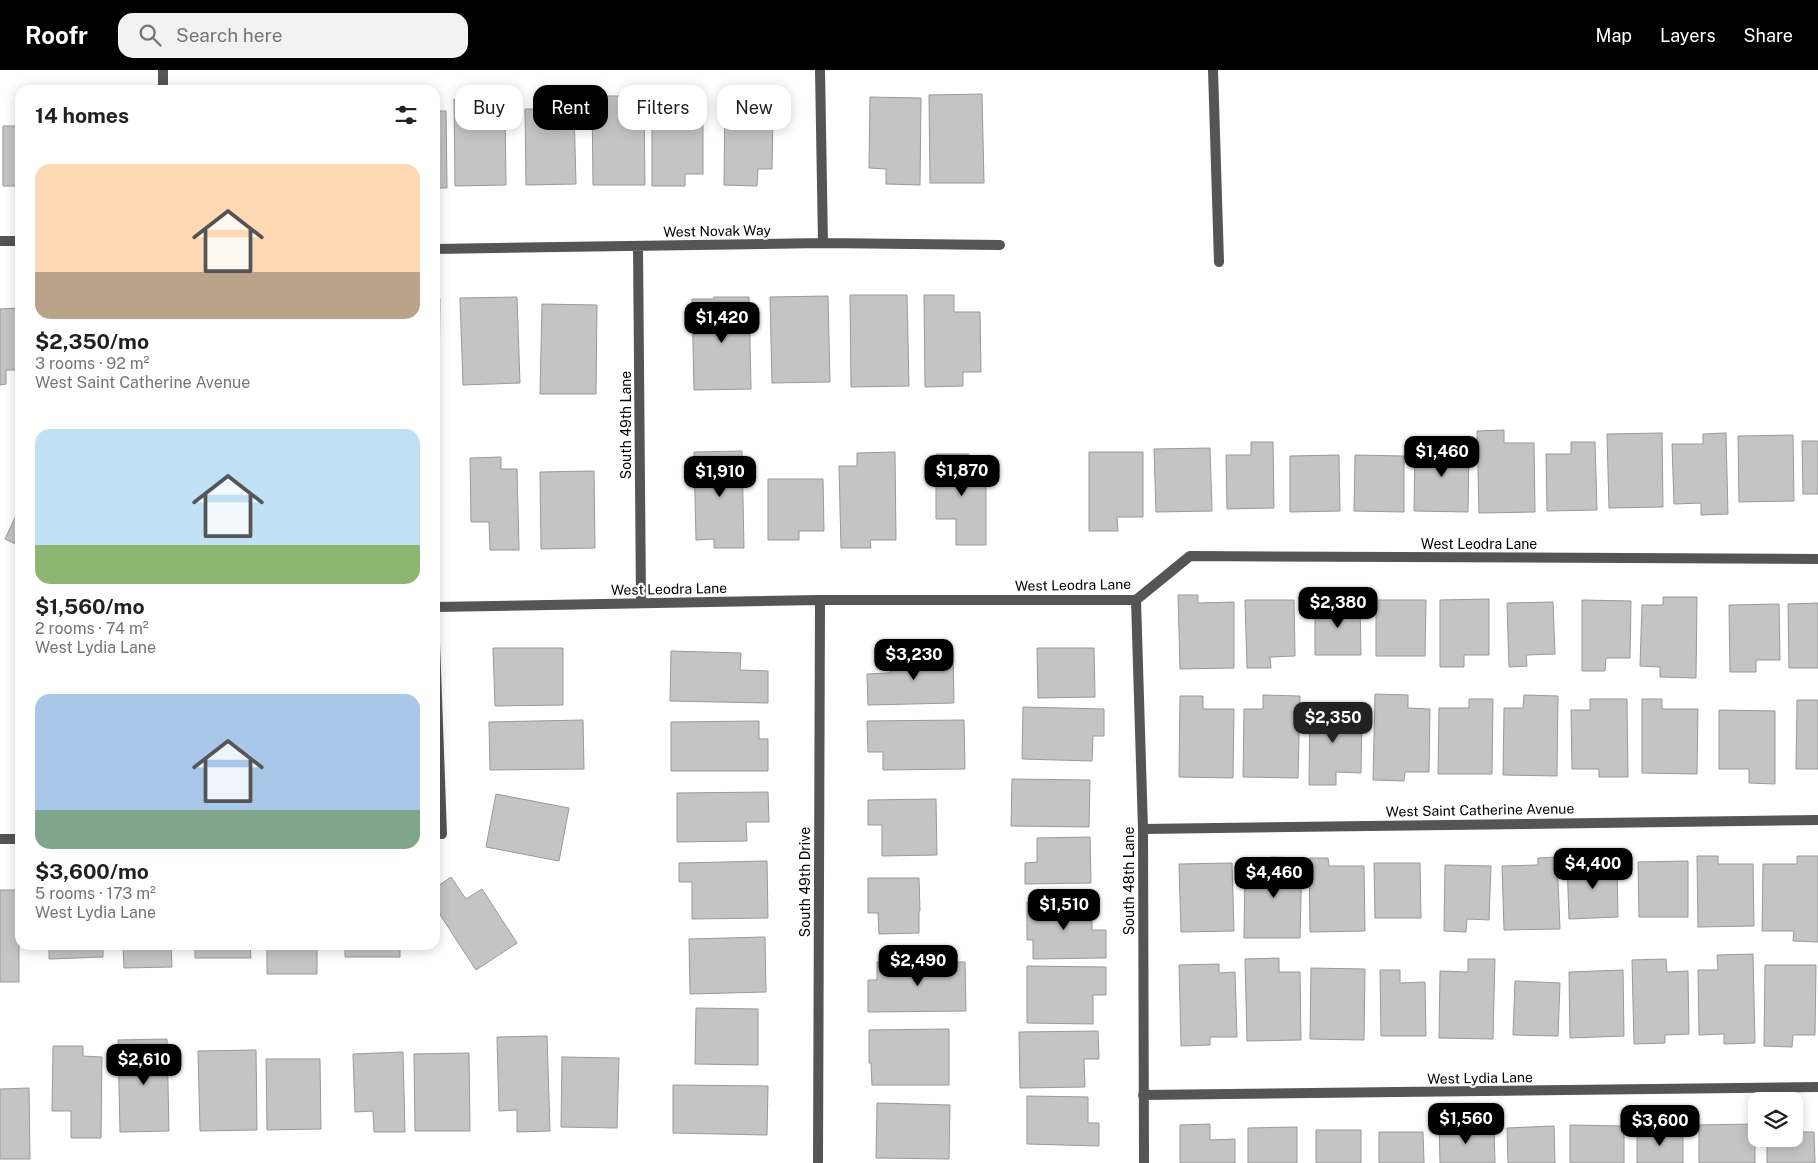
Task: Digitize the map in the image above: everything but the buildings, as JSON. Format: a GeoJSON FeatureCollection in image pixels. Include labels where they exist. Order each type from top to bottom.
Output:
{"type":"FeatureCollection","features":[{"type":"Feature","properties":{"kind":"street"},"geometry":{"type":"LineString","coordinates":[[163,70],[163,85]]}},
{"type":"Feature","properties":{"kind":"street"},"geometry":{"type":"LineString","coordinates":[[820,70],[823,243]]}},
{"type":"Feature","properties":{"kind":"street"},"geometry":{"type":"LineString","coordinates":[[1214,70],[1219,262]]}},
{"type":"Feature","properties":{"kind":"street"},"geometry":{"type":"LineString","coordinates":[[0,241],[15,241]]}},
{"type":"Feature","properties":{"kind":"street","name":"West Novak Way"},"geometry":{"type":"LineString","coordinates":[[440,249],[823,243],[1000,245]]}},
{"type":"Feature","properties":{"kind":"street","name":"South 49th Lane"},"geometry":{"type":"LineString","coordinates":[[638,247],[641,602]]}},
{"type":"Feature","properties":{"kind":"street","name":"West Leodra Lane"},"geometry":{"type":"LineString","coordinates":[[440,607],[820,600],[1136,600],[1190,556],[1818,559]]}},
{"type":"Feature","properties":{"kind":"street","name":"South 49th Drive"},"geometry":{"type":"LineString","coordinates":[[818,1163],[820,600]]}},
{"type":"Feature","properties":{"kind":"street","name":"South 48th Lane"},"geometry":{"type":"LineString","coordinates":[[1136,600],[1143,828],[1144,1163]]}},
{"type":"Feature","properties":{"kind":"street","name":"West Saint Catherine Avenue"},"geometry":{"type":"LineString","coordinates":[[1143,828],[1818,820]]}},
{"type":"Feature","properties":{"kind":"street"},"geometry":{"type":"LineString","coordinates":[[0,840],[15,839]]}},
{"type":"Feature","properties":{"kind":"street","name":"West Lydia Lane"},"geometry":{"type":"LineString","coordinates":[[1143,1095],[1818,1088]]}}]}
